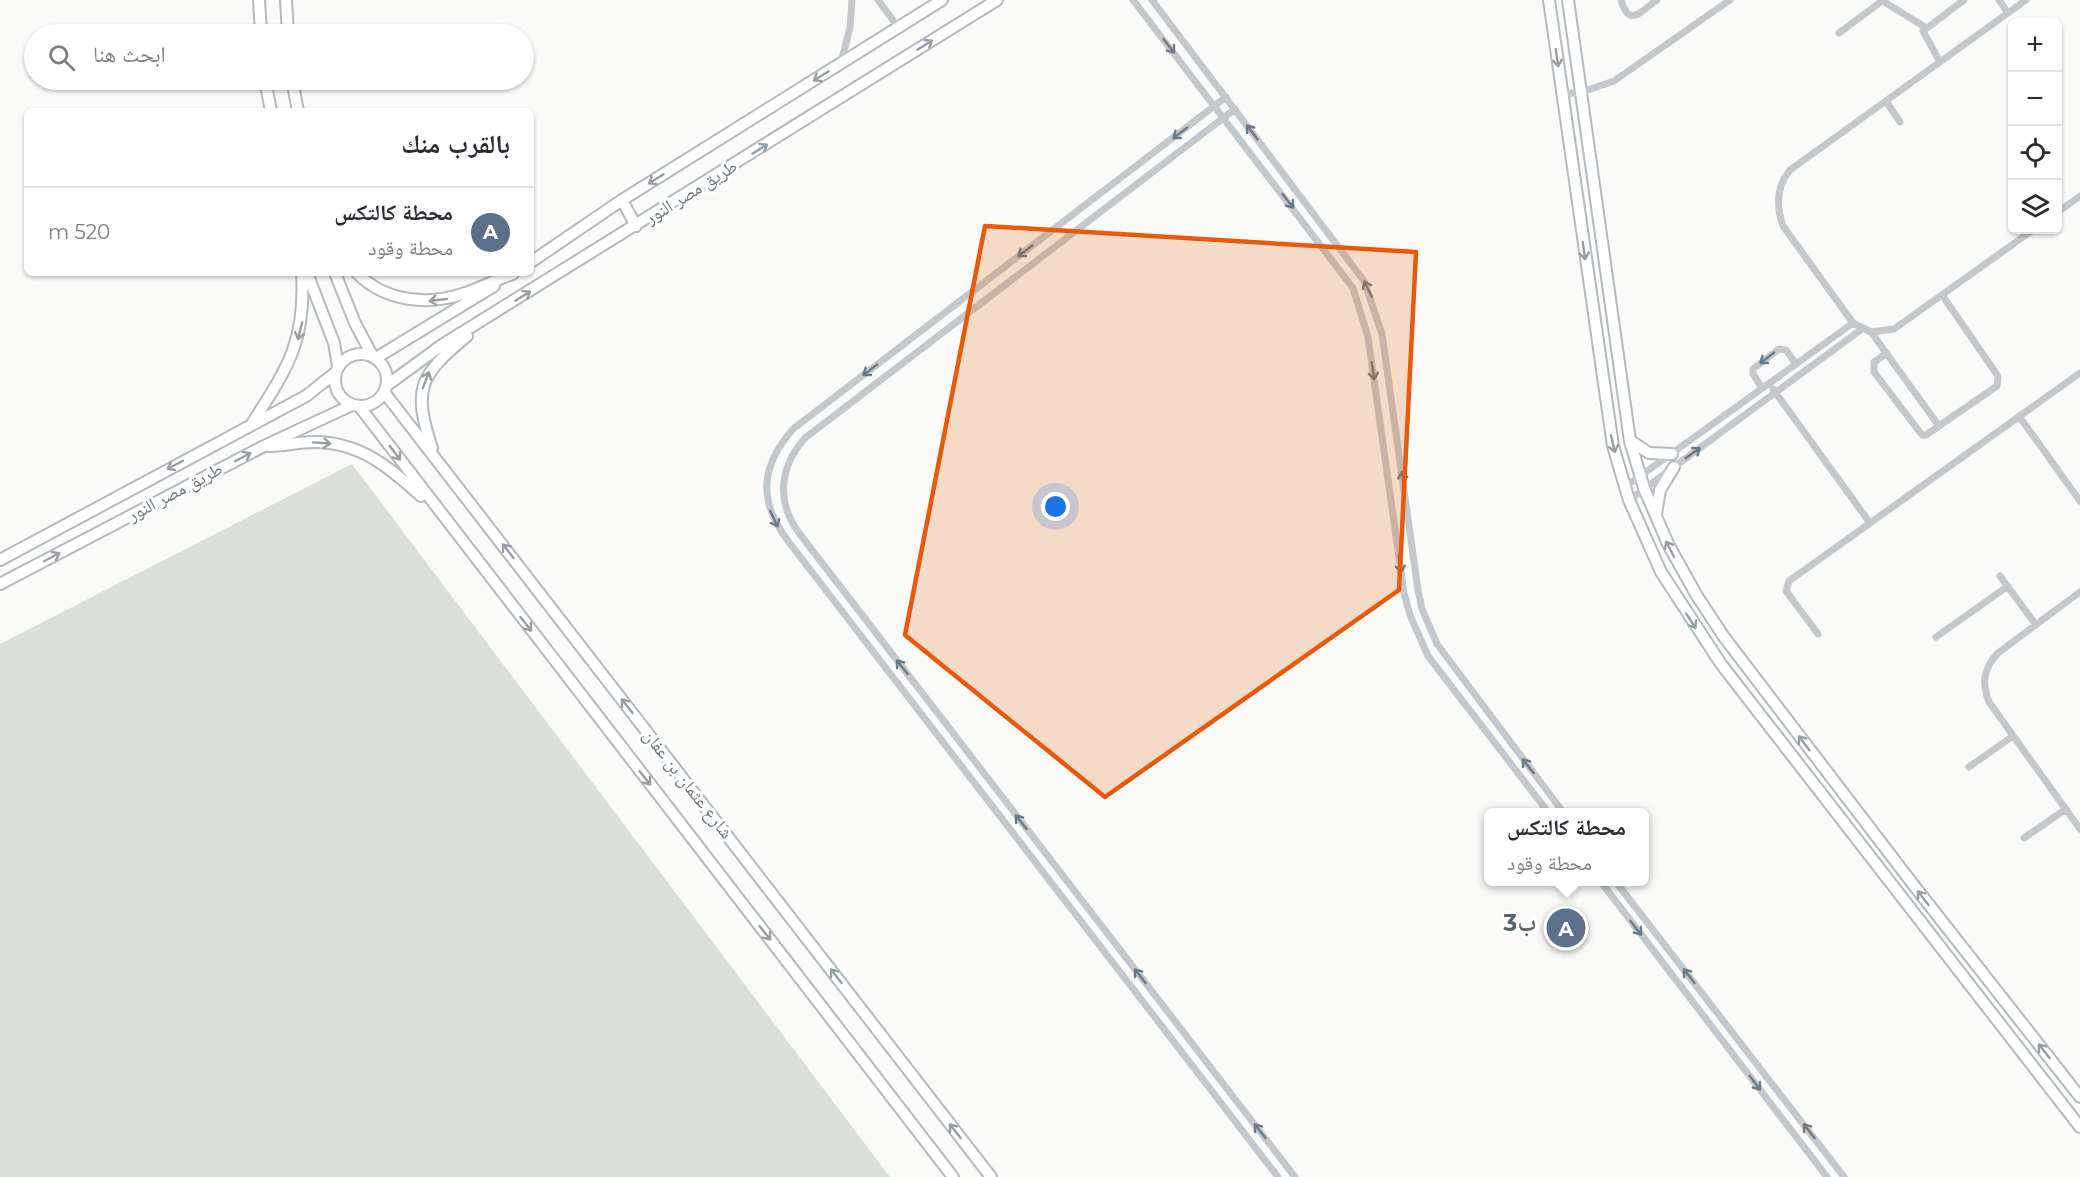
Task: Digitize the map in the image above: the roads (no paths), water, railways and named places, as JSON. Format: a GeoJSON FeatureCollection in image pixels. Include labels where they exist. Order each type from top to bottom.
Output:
{"type":"FeatureCollection","features":[{"type":"Feature","properties":{"kind":"street"},"geometry":{"type":"LineString","coordinates":[[259,0],[260,24]]}},
{"type":"Feature","properties":{"kind":"street"},"geometry":{"type":"LineString","coordinates":[[286,0],[287,24]]}},
{"type":"Feature","properties":{"kind":"street"},"geometry":{"type":"LineString","coordinates":[[841,63],[850,28],[852,0]]}},
{"type":"Feature","properties":{"kind":"street"},"geometry":{"type":"LineString","coordinates":[[878,0],[898,27]]}},
{"type":"Feature","properties":{"kind":"street","name":"طريق مصر النور"},"geometry":{"type":"LineString","coordinates":[[534,260],[622,200],[942,0]]}},
{"type":"Feature","properties":{"kind":"street","name":"طريق مصر النور"},"geometry":{"type":"LineString","coordinates":[[385,389],[442,345],[997,0]]}},
{"type":"Feature","properties":{"kind":"street"},"geometry":{"type":"LineString","coordinates":[[1133,0],[1353,288],[1368,337],[1404,593],[1410,615],[1428,656],[1544,808]]}},
{"type":"Feature","properties":{"kind":"street"},"geometry":{"type":"LineString","coordinates":[[1152,0],[1354,265],[1368,290],[1382,334],[1418,590],[1429,629],[1469,690],[1559,808]]}},
{"type":"Feature","properties":{"kind":"street"},"geometry":{"type":"LineString","coordinates":[[1549,0],[1607,417],[1629,500],[1662,572],[1709,648],[2079,1124]]}},
{"type":"Feature","properties":{"kind":"street"},"geometry":{"type":"LineString","coordinates":[[1621,0],[1625,13],[1629,16],[1635,16],[1657,0]]}},
{"type":"Feature","properties":{"kind":"street"},"geometry":{"type":"LineString","coordinates":[[1562,94],[1582,93],[1614,81],[1730,0]]}},
{"type":"Feature","properties":{"kind":"street"},"geometry":{"type":"LineString","coordinates":[[1925,27],[1965,0]]}},
{"type":"Feature","properties":{"kind":"street"},"geometry":{"type":"LineString","coordinates":[[1999,0],[2008,13]]}},
{"type":"Feature","properties":{"kind":"street"},"geometry":{"type":"LineString","coordinates":[[2026,0],[1790,170],[1782,182],[1778,197],[1778,212],[1783,226],[1853,322],[1871,332],[1894,328],[2027,234]]}},
{"type":"Feature","properties":{"kind":"street"},"geometry":{"type":"LineString","coordinates":[[1839,33],[1881,1],[1925,27]]}},
{"type":"Feature","properties":{"kind":"street"},"geometry":{"type":"LineString","coordinates":[[1571,3],[1630,441],[1655,517],[1697,596],[1749,670],[2080,1097]]}},
{"type":"Feature","properties":{"kind":"street"},"geometry":{"type":"LineString","coordinates":[[1925,27],[1924,38],[1940,62]]}},
{"type":"Feature","properties":{"kind":"street"},"geometry":{"type":"LineString","coordinates":[[267,90],[270,108]]}},
{"type":"Feature","properties":{"kind":"street"},"geometry":{"type":"LineString","coordinates":[[294,90],[297,108]]}},
{"type":"Feature","properties":{"kind":"street"},"geometry":{"type":"LineString","coordinates":[[1226,97],[794,429],[771,463],[767,489],[772,516],[788,542],[1278,1177]]}},
{"type":"Feature","properties":{"kind":"street"},"geometry":{"type":"LineString","coordinates":[[1886,101],[1900,122]]}},
{"type":"Feature","properties":{"kind":"street"},"geometry":{"type":"LineString","coordinates":[[1235,109],[805,438],[793,452],[786,468],[782,485],[783,503],[789,519],[799,533],[1295,1177]]}},
{"type":"Feature","properties":{"kind":"street"},"geometry":{"type":"LineString","coordinates":[[2062,209],[2080,196]]}},
{"type":"Feature","properties":{"kind":"street"},"geometry":{"type":"LineString","coordinates":[[622,200],[636,226]]}},
{"type":"Feature","properties":{"kind":"street"},"geometry":{"type":"LineString","coordinates":[[252,424],[281,381],[296,345],[302,323],[302,276]]}},
{"type":"Feature","properties":{"kind":"street"},"geometry":{"type":"LineString","coordinates":[[308,276],[334,343],[335,389],[345,401],[355,406],[374,403],[385,389],[384,368],[355,323],[336,276]]}},
{"type":"Feature","properties":{"kind":"street"},"geometry":{"type":"LineString","coordinates":[[361,276],[380,290],[401,298],[423,301],[446,299],[509,276]]}},
{"type":"Feature","properties":{"kind":"street"},"geometry":{"type":"LineString","coordinates":[[336,370],[350,355],[358,353],[375,357],[511,276]]}},
{"type":"Feature","properties":{"kind":"street"},"geometry":{"type":"LineString","coordinates":[[1887,353],[1874,363],[1873,368],[1920,435],[1926,435],[1997,386],[1998,376],[1942,295]]}},
{"type":"Feature","properties":{"kind":"street"},"geometry":{"type":"LineString","coordinates":[[435,457],[422,416],[421,405],[425,382],[437,362],[494,314]]}},
{"type":"Feature","properties":{"kind":"street"},"geometry":{"type":"LineString","coordinates":[[1625,488],[1853,322]]}},
{"type":"Feature","properties":{"kind":"street"},"geometry":{"type":"LineString","coordinates":[[1629,500],[1862,329]]}},
{"type":"Feature","properties":{"kind":"street"},"geometry":{"type":"LineString","coordinates":[[1871,332],[1939,426]]}},
{"type":"Feature","properties":{"kind":"street"},"geometry":{"type":"LineString","coordinates":[[1796,364],[1786,350],[1779,349],[1753,369],[1753,374],[1776,392],[1869,523]]}},
{"type":"Feature","properties":{"kind":"street","name":"طريق مصر النور"},"geometry":{"type":"LineString","coordinates":[[0,560],[306,396],[336,370]]}},
{"type":"Feature","properties":{"kind":"street"},"geometry":{"type":"LineString","coordinates":[[1818,634],[1786,591],[1786,584],[2080,373]]}},
{"type":"Feature","properties":{"kind":"street","name":"شارع عثمان بن عفان"},"geometry":{"type":"LineString","coordinates":[[385,389],[435,457],[991,1177]]}},
{"type":"Feature","properties":{"kind":"street","name":"طريق مصر النور"},"geometry":{"type":"LineString","coordinates":[[0,584],[264,446],[355,406]]}},
{"type":"Feature","properties":{"kind":"street","name":"شارع عثمان بن عفان"},"geometry":{"type":"LineString","coordinates":[[355,406],[441,513],[953,1177]]}},
{"type":"Feature","properties":{"kind":"street"},"geometry":{"type":"LineString","coordinates":[[2019,416],[2080,501]]}},
{"type":"Feature","properties":{"kind":"street"},"geometry":{"type":"LineString","coordinates":[[1630,441],[1649,453],[1672,454]]}},
{"type":"Feature","properties":{"kind":"street"},"geometry":{"type":"LineString","coordinates":[[264,446],[313,442],[339,444],[363,452],[385,464],[441,513]]}},
{"type":"Feature","properties":{"kind":"street"},"geometry":{"type":"LineString","coordinates":[[1655,517],[1660,490],[1674,467]]}},
{"type":"Feature","properties":{"kind":"street"},"geometry":{"type":"LineString","coordinates":[[2000,576],[2036,625]]}},
{"type":"Feature","properties":{"kind":"street"},"geometry":{"type":"LineString","coordinates":[[1936,637],[2008,586]]}},
{"type":"Feature","properties":{"kind":"street"},"geometry":{"type":"LineString","coordinates":[[2080,592],[1998,653],[1985,672],[1985,691],[1989,702],[2080,829]]}},
{"type":"Feature","properties":{"kind":"street"},"geometry":{"type":"LineString","coordinates":[[1969,766],[2013,736]]}},
{"type":"Feature","properties":{"kind":"street"},"geometry":{"type":"LineString","coordinates":[[2024,838],[2066,809]]}},
{"type":"Feature","properties":{"kind":"street"},"geometry":{"type":"LineString","coordinates":[[1604,886],[1827,1177]]}},
{"type":"Feature","properties":{"kind":"street"},"geometry":{"type":"LineString","coordinates":[[1619,886],[1844,1177]]}},
{"type":"Feature","properties":{"kind":"place","name":"محطة كالتكس"},"geometry":{"type":"Point","coordinates":[1566,928]}},
{"type":"Feature","properties":{"kind":"district","name":"ب3"},"geometry":{"type":"Point","coordinates":[1520,923]}}]}
